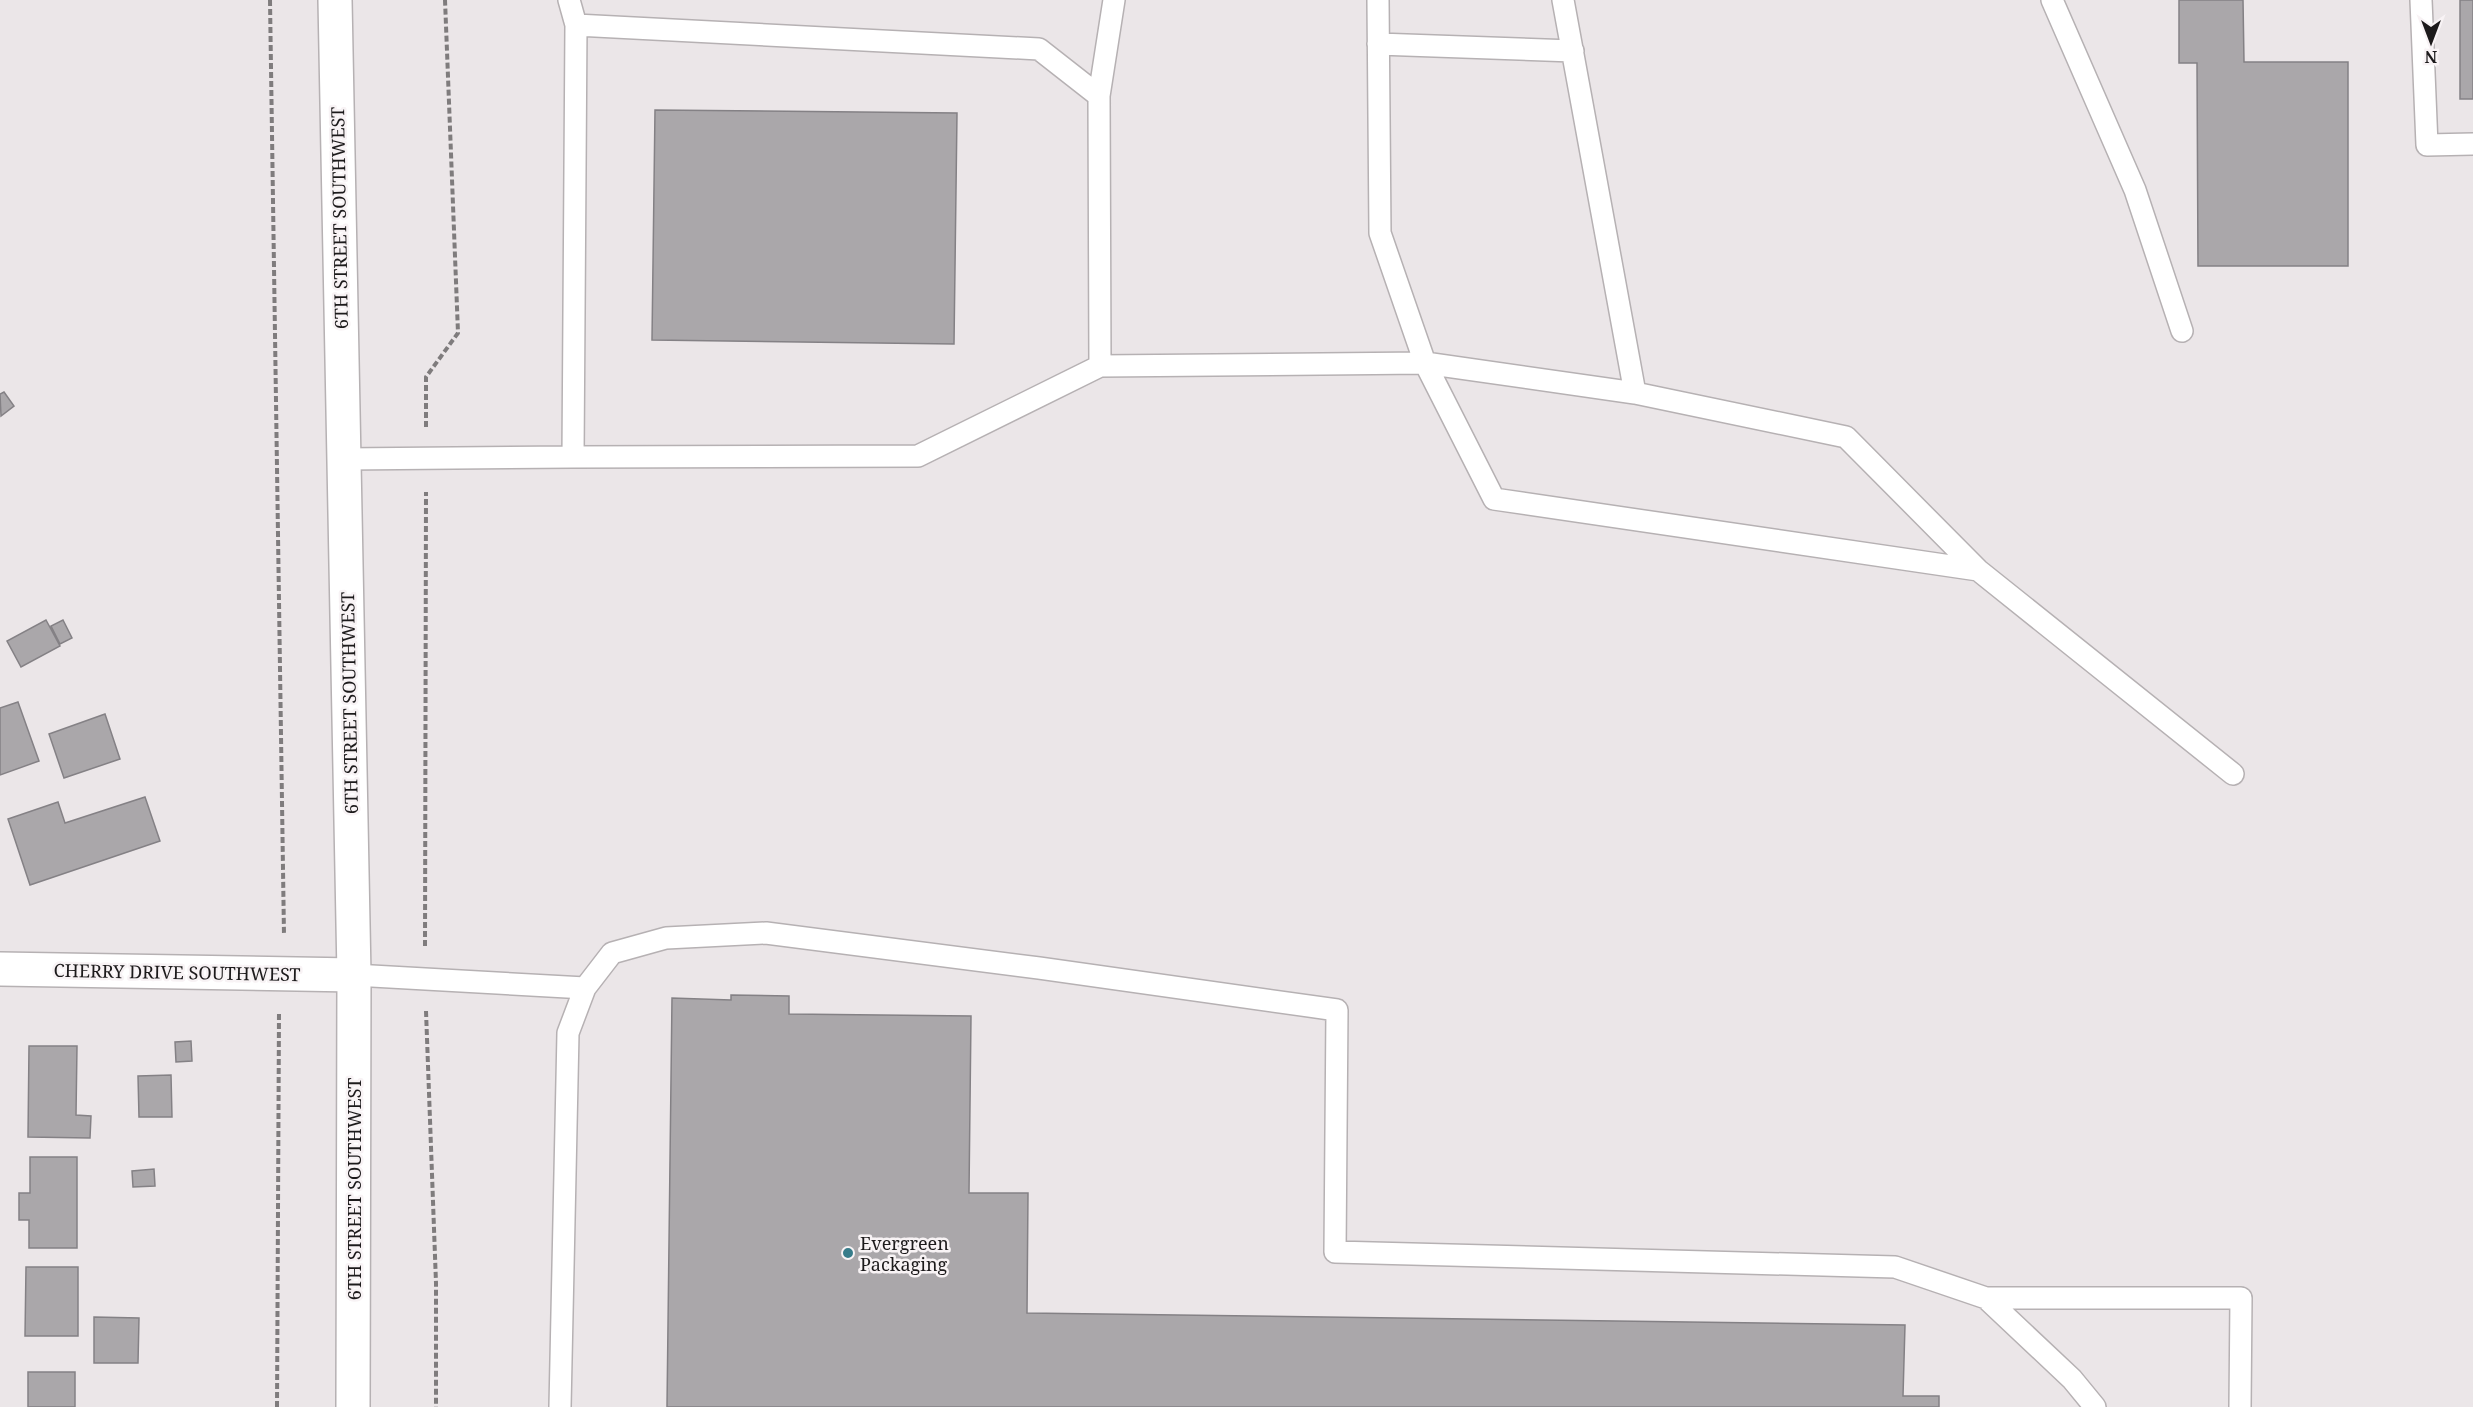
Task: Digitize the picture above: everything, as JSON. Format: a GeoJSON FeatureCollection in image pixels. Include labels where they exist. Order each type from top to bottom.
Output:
{"type":"FeatureCollection","features":[{"type":"Feature","properties":{"kind":"main road","name":"6TH STREET SOUTHWEST"},"geometry":{"type":"LineString","coordinates":[[335,0],[354,975],[353,1407]]}},
{"type":"Feature","properties":{"kind":"main road","name":"CHERRY DRIVE SOUTHWEST"},"geometry":{"type":"LineString","coordinates":[[0,969],[354,975]]}},
{"type":"Feature","properties":{"kind":"lane"},"geometry":{"type":"LineString","coordinates":[[569,0],[576,26],[573,457]]}},
{"type":"Feature","properties":{"kind":"lane"},"geometry":{"type":"LineString","coordinates":[[1100,366],[1099,96],[1114,0]]}},
{"type":"Feature","properties":{"kind":"lane"},"geometry":{"type":"LineString","coordinates":[[1378,0],[1380,233],[1425,363],[1494,499],[1978,570]]}},
{"type":"Feature","properties":{"kind":"lane"},"geometry":{"type":"LineString","coordinates":[[1563,0],[1635,393]]}},
{"type":"Feature","properties":{"kind":"lane"},"geometry":{"type":"LineString","coordinates":[[2052,0],[2135,190],[2182,331]]}},
{"type":"Feature","properties":{"kind":"lane"},"geometry":{"type":"LineString","coordinates":[[2421,0],[2427,145],[2473,144]]}},
{"type":"Feature","properties":{"kind":"lane"},"geometry":{"type":"LineString","coordinates":[[576,26],[1039,49],[1099,96]]}},
{"type":"Feature","properties":{"kind":"lane"},"geometry":{"type":"LineString","coordinates":[[1378,44],[1573,51]]}},
{"type":"Feature","properties":{"kind":"lane"},"geometry":{"type":"LineString","coordinates":[[344,459],[918,456],[1100,366],[1425,363],[1635,393],[1846,437],[1978,570],[2233,774]]}},
{"type":"Feature","properties":{"kind":"lane"},"geometry":{"type":"LineString","coordinates":[[560,1407],[568,1033],[585,988],[612,953],[666,938],[766,933],[1337,1010],[1335,1252],[1895,1267],[1986,1299],[2241,1298],[2240,1407]]}},
{"type":"Feature","properties":{"kind":"lane"},"geometry":{"type":"LineString","coordinates":[[354,975],[585,988]]}},
{"type":"Feature","properties":{"kind":"lane"},"geometry":{"type":"LineString","coordinates":[[1986,1299],[2072,1379],[2095,1407]]}},
{"type":"Feature","properties":{"kind":"path"},"geometry":{"type":"LineString","coordinates":[[270,0],[285,920],[279,1013],[277,1407]]}},
{"type":"Feature","properties":{"kind":"path"},"geometry":{"type":"LineString","coordinates":[[436,1407],[436,1283],[425,979],[426,377],[458,333],[445,0]]}},
{"type":"Feature","properties":{"kind":"building"},"geometry":{"type":"Polygon","coordinates":[[[2179,0],[2243,0],[2244,62],[2348,62],[2348,266],[2198,266],[2197,63],[2179,63],[2179,0]]]}},
{"type":"Feature","properties":{"kind":"building"},"geometry":{"type":"Polygon","coordinates":[[[2460,0],[2473,0],[2473,99],[2460,99],[2460,0]]]}},
{"type":"Feature","properties":{"kind":"building"},"geometry":{"type":"Polygon","coordinates":[[[655,110],[957,113],[954,344],[652,340],[655,110]]]}},
{"type":"Feature","properties":{"kind":"building"},"geometry":{"type":"Polygon","coordinates":[[[4,392],[14,406],[1,416],[0,394],[4,392]]]}},
{"type":"Feature","properties":{"kind":"building"},"geometry":{"type":"Polygon","coordinates":[[[46,620],[60,646],[21,667],[7,641],[46,620]]]}},
{"type":"Feature","properties":{"kind":"building"},"geometry":{"type":"Polygon","coordinates":[[[63,620],[72,638],[60,644],[51,626],[63,620]]]}},
{"type":"Feature","properties":{"kind":"building"},"geometry":{"type":"Polygon","coordinates":[[[18,702],[39,761],[0,775],[0,708],[18,702]]]}},
{"type":"Feature","properties":{"kind":"building"},"geometry":{"type":"Polygon","coordinates":[[[105,714],[120,759],[64,778],[49,734],[105,714]]]}},
{"type":"Feature","properties":{"kind":"building"},"geometry":{"type":"Polygon","coordinates":[[[145,797],[160,841],[30,885],[8,819],[58,802],[65,823],[145,797]]]}},
{"type":"Feature","properties":{"kind":"building","name":"Evergreen Packaging"},"geometry":{"type":"Polygon","coordinates":[[[731,995],[789,996],[789,1014],[971,1016],[969,1193],[1028,1193],[1027,1313],[1905,1325],[1903,1396],[1939,1396],[1939,1407],[667,1407],[672,998],[731,1000],[731,995]]]}},
{"type":"Feature","properties":{"kind":"building"},"geometry":{"type":"Polygon","coordinates":[[[191,1041],[192,1061],[176,1062],[175,1042],[191,1041]]]}},
{"type":"Feature","properties":{"kind":"building"},"geometry":{"type":"Polygon","coordinates":[[[29,1046],[77,1046],[76,1115],[91,1116],[90,1138],[28,1137],[29,1046]]]}},
{"type":"Feature","properties":{"kind":"building"},"geometry":{"type":"Polygon","coordinates":[[[171,1075],[172,1117],[139,1117],[138,1076],[171,1075]]]}},
{"type":"Feature","properties":{"kind":"building"},"geometry":{"type":"Polygon","coordinates":[[[30,1157],[77,1157],[77,1248],[29,1248],[29,1220],[19,1220],[19,1193],[30,1193],[30,1157]]]}},
{"type":"Feature","properties":{"kind":"building"},"geometry":{"type":"Polygon","coordinates":[[[154,1169],[155,1186],[133,1187],[132,1171],[154,1169]]]}},
{"type":"Feature","properties":{"kind":"building"},"geometry":{"type":"Polygon","coordinates":[[[26,1267],[78,1267],[78,1336],[25,1336],[26,1267]]]}},
{"type":"Feature","properties":{"kind":"building"},"geometry":{"type":"Polygon","coordinates":[[[94,1317],[139,1318],[138,1363],[94,1363],[94,1317]]]}},
{"type":"Feature","properties":{"kind":"building"},"geometry":{"type":"Polygon","coordinates":[[[28,1372],[75,1372],[75,1407],[28,1407],[28,1372]]]}},
{"type":"Feature","properties":{"kind":"place","name":"Evergreen Packaging"},"geometry":{"type":"Point","coordinates":[848,1253]}}]}
